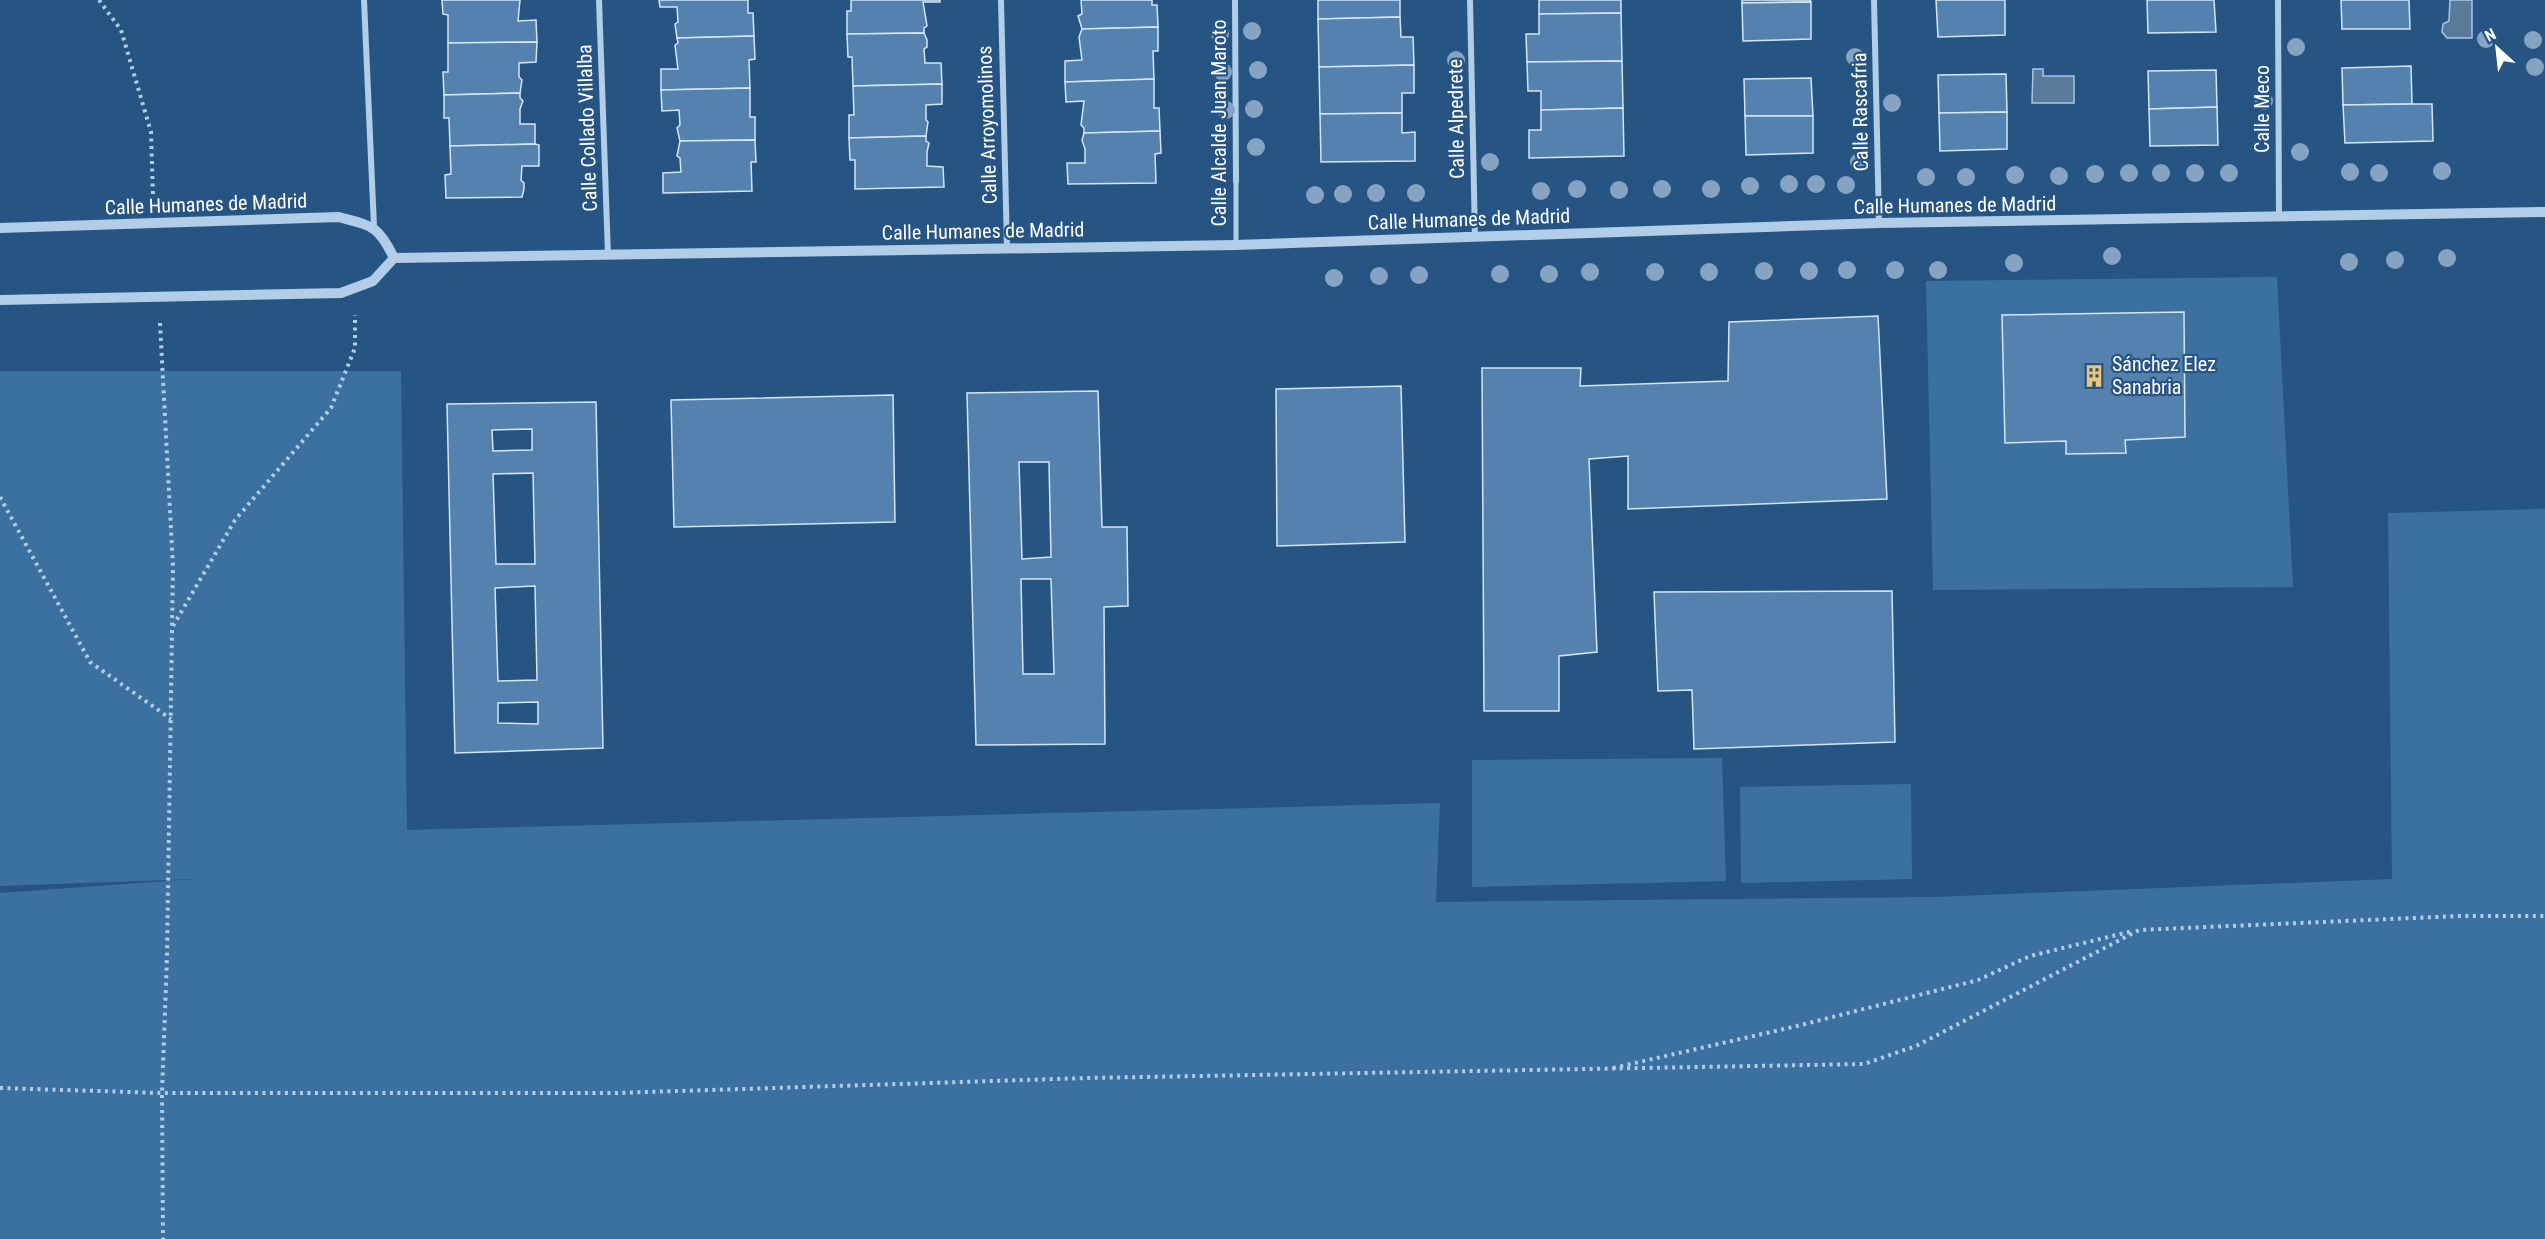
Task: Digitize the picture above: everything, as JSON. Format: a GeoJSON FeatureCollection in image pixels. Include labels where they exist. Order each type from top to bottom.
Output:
{"type":"FeatureCollection","features":[{"type":"Feature","properties":{"kind":"street"},"geometry":{"type":"LineString","coordinates":[[0,300],[341,293],[373,281],[394,258],[386,241],[374,227],[364,0]]}},
{"type":"Feature","properties":{"kind":"street","name":"Calle Collado Villalba"},"geometry":{"type":"LineString","coordinates":[[599,0],[608,255]]}},
{"type":"Feature","properties":{"kind":"street","name":"Calle Arroyomolinos"},"geometry":{"type":"LineString","coordinates":[[1001,0],[1007,248]]}},
{"type":"Feature","properties":{"kind":"street","name":"Calle Alcalde Juan Maroto"},"geometry":{"type":"LineString","coordinates":[[1234,0],[1236,245]]}},
{"type":"Feature","properties":{"kind":"street","name":"Calle Alpedrete"},"geometry":{"type":"LineString","coordinates":[[1470,0],[1475,237]]}},
{"type":"Feature","properties":{"kind":"street","name":"Calle Rascafria"},"geometry":{"type":"LineString","coordinates":[[1874,0],[1879,223]]}},
{"type":"Feature","properties":{"kind":"street","name":"Calle Meco"},"geometry":{"type":"LineString","coordinates":[[2278,0],[2279,218]]}},
{"type":"Feature","properties":{"kind":"street","name":"Calle Humanes de Madrid"},"geometry":{"type":"LineString","coordinates":[[394,258],[1236,245],[1879,223],[2545,212]]}},
{"type":"Feature","properties":{"kind":"street","name":"Calle Humanes de Madrid"},"geometry":{"type":"LineString","coordinates":[[0,228],[339,217],[374,227]]}},
{"type":"Feature","properties":{"kind":"path"},"geometry":{"type":"LineString","coordinates":[[99,0],[121,30],[151,132],[154,223]]}},
{"type":"Feature","properties":{"kind":"path"},"geometry":{"type":"LineString","coordinates":[[172,626],[235,520],[331,408],[355,348],[355,288]]}},
{"type":"Feature","properties":{"kind":"path"},"geometry":{"type":"LineString","coordinates":[[158,298],[173,567],[168,945],[162,1093],[163,1239]]}},
{"type":"Feature","properties":{"kind":"path"},"geometry":{"type":"LineString","coordinates":[[0,497],[90,662],[171,720]]}},
{"type":"Feature","properties":{"kind":"path"},"geometry":{"type":"LineString","coordinates":[[1604,1070],[1793,1027],[1978,980],[2030,956],[2139,930],[2459,916],[2545,916]]}},
{"type":"Feature","properties":{"kind":"path"},"geometry":{"type":"LineString","coordinates":[[0,1088],[162,1093],[616,1093],[1087,1078],[1864,1064],[1916,1046],[2139,930]]}},
{"type":"Feature","properties":{"kind":"shaded area"},"geometry":{"type":"Polygon","coordinates":[[[2450,0],[2472,0],[2472,38],[2447,38],[2442,32],[2443,24],[2449,21],[2450,0]]]}},
{"type":"Feature","properties":{"kind":"shaded area"},"geometry":{"type":"Polygon","coordinates":[[[2033,69],[2043,69],[2043,76],[2074,76],[2074,103],[2032,103],[2033,69]]]}},
{"type":"Feature","properties":{"kind":"shaded area"},"geometry":{"type":"Polygon","coordinates":[[[2277,277],[2293,587],[1933,590],[1926,281],[2277,277]]]}},
{"type":"Feature","properties":{"kind":"shaded area"},"geometry":{"type":"Polygon","coordinates":[[[0,371],[401,371],[407,830],[1440,803],[1436,902],[1933,897],[2392,879],[2388,513],[2545,509],[2545,1239],[0,1239],[0,893],[195,879],[0,886],[0,371]]]}},
{"type":"Feature","properties":{"kind":"shaded area"},"geometry":{"type":"Polygon","coordinates":[[[1722,758],[1726,881],[1472,887],[1472,760],[1722,758]]]}},
{"type":"Feature","properties":{"kind":"shaded area"},"geometry":{"type":"Polygon","coordinates":[[[1911,784],[1912,879],[1741,883],[1740,787],[1911,784]]]}},
{"type":"Feature","properties":{"kind":"building"},"geometry":{"type":"Polygon","coordinates":[[[442,0],[520,0],[518,21],[536,20],[537,42],[448,43],[448,15],[443,14],[442,0]]]}},
{"type":"Feature","properties":{"kind":"building"},"geometry":{"type":"Polygon","coordinates":[[[659,0],[748,0],[748,13],[753,13],[754,36],[677,38],[675,24],[678,22],[677,7],[660,7],[659,0]]]}},
{"type":"Feature","properties":{"kind":"building"},"geometry":{"type":"Polygon","coordinates":[[[851,0],[940,0],[940,2],[923,2],[927,26],[924,28],[924,33],[847,34],[847,11],[851,11],[851,0]]]}},
{"type":"Feature","properties":{"kind":"building"},"geometry":{"type":"Polygon","coordinates":[[[1081,0],[1152,0],[1152,5],[1157,5],[1158,27],[1082,29],[1078,16],[1082,14],[1081,0]]]}},
{"type":"Feature","properties":{"kind":"building"},"geometry":{"type":"Polygon","coordinates":[[[1318,0],[1400,0],[1400,17],[1318,19],[1318,0]]]}},
{"type":"Feature","properties":{"kind":"building"},"geometry":{"type":"Polygon","coordinates":[[[1539,0],[1621,0],[1621,13],[1539,14],[1539,0]]]}},
{"type":"Feature","properties":{"kind":"building"},"geometry":{"type":"Polygon","coordinates":[[[1742,0],[1810,0],[1811,2],[1742,3],[1742,0]]]}},
{"type":"Feature","properties":{"kind":"building"},"geometry":{"type":"Polygon","coordinates":[[[1936,0],[2005,0],[2005,35],[1938,37],[1936,0]]]}},
{"type":"Feature","properties":{"kind":"building"},"geometry":{"type":"Polygon","coordinates":[[[2147,0],[2214,0],[2216,32],[2148,33],[2147,0]]]}},
{"type":"Feature","properties":{"kind":"building"},"geometry":{"type":"Polygon","coordinates":[[[2341,0],[2409,0],[2410,29],[2342,29],[2341,0]]]}},
{"type":"Feature","properties":{"kind":"building"},"geometry":{"type":"Polygon","coordinates":[[[1811,2],[1811,39],[1743,41],[1742,3],[1811,2]]]}},
{"type":"Feature","properties":{"kind":"building"},"geometry":{"type":"Polygon","coordinates":[[[1621,13],[1622,61],[1527,62],[1526,34],[1539,34],[1539,14],[1621,13]]]}},
{"type":"Feature","properties":{"kind":"building"},"geometry":{"type":"Polygon","coordinates":[[[1400,17],[1401,37],[1413,37],[1414,65],[1319,67],[1318,19],[1400,17]]]}},
{"type":"Feature","properties":{"kind":"building"},"geometry":{"type":"Polygon","coordinates":[[[1158,27],[1158,51],[1153,51],[1154,79],[1065,82],[1065,61],[1082,60],[1079,37],[1082,29],[1158,27]]]}},
{"type":"Feature","properties":{"kind":"building"},"geometry":{"type":"Polygon","coordinates":[[[924,33],[927,40],[927,47],[924,49],[925,63],[941,63],[942,84],[853,86],[852,57],[848,57],[847,34],[924,33]]]}},
{"type":"Feature","properties":{"kind":"building"},"geometry":{"type":"Polygon","coordinates":[[[754,36],[755,59],[749,60],[750,88],[661,90],[661,69],[678,69],[675,45],[678,43],[677,38],[754,36]]]}},
{"type":"Feature","properties":{"kind":"building"},"geometry":{"type":"Polygon","coordinates":[[[537,42],[536,62],[519,63],[519,77],[522,80],[520,93],[444,95],[443,72],[448,72],[448,43],[537,42]]]}},
{"type":"Feature","properties":{"kind":"building"},"geometry":{"type":"Polygon","coordinates":[[[1622,61],[1623,108],[1541,110],[1541,91],[1528,91],[1527,62],[1622,61]]]}},
{"type":"Feature","properties":{"kind":"building"},"geometry":{"type":"Polygon","coordinates":[[[1414,65],[1414,93],[1402,93],[1402,113],[1320,114],[1319,67],[1414,65]]]}},
{"type":"Feature","properties":{"kind":"building"},"geometry":{"type":"Polygon","coordinates":[[[2411,66],[2412,104],[2343,105],[2342,68],[2411,66]]]}},
{"type":"Feature","properties":{"kind":"building"},"geometry":{"type":"Polygon","coordinates":[[[2216,70],[2217,107],[2149,109],[2148,71],[2216,70]]]}},
{"type":"Feature","properties":{"kind":"building"},"geometry":{"type":"Polygon","coordinates":[[[2006,74],[2007,112],[1939,113],[1938,75],[2006,74]]]}},
{"type":"Feature","properties":{"kind":"building"},"geometry":{"type":"Polygon","coordinates":[[[1811,78],[1813,116],[1745,116],[1744,79],[1811,78]]]}},
{"type":"Feature","properties":{"kind":"building"},"geometry":{"type":"Polygon","coordinates":[[[1154,79],[1154,108],[1159,108],[1160,131],[1084,133],[1081,125],[1084,101],[1066,102],[1065,82],[1154,79]]]}},
{"type":"Feature","properties":{"kind":"building"},"geometry":{"type":"Polygon","coordinates":[[[942,84],[942,104],[926,105],[928,122],[926,136],[849,138],[849,115],[854,115],[853,86],[942,84]]]}},
{"type":"Feature","properties":{"kind":"building"},"geometry":{"type":"Polygon","coordinates":[[[750,88],[750,117],[755,117],[755,140],[680,141],[677,128],[680,125],[679,110],[662,111],[661,90],[750,88]]]}},
{"type":"Feature","properties":{"kind":"building"},"geometry":{"type":"Polygon","coordinates":[[[520,93],[523,101],[520,109],[520,124],[535,124],[535,144],[450,146],[449,118],[444,118],[444,95],[520,93]]]}},
{"type":"Feature","properties":{"kind":"building"},"geometry":{"type":"Polygon","coordinates":[[[2432,104],[2433,141],[2345,143],[2343,105],[2432,104]]]}},
{"type":"Feature","properties":{"kind":"building"},"geometry":{"type":"Polygon","coordinates":[[[2217,107],[2218,145],[2150,146],[2149,109],[2217,107]]]}},
{"type":"Feature","properties":{"kind":"building"},"geometry":{"type":"Polygon","coordinates":[[[1623,108],[1624,156],[1529,158],[1529,130],[1541,130],[1541,110],[1623,108]]]}},
{"type":"Feature","properties":{"kind":"building"},"geometry":{"type":"Polygon","coordinates":[[[2007,112],[2007,149],[1940,151],[1939,113],[2007,112]]]}},
{"type":"Feature","properties":{"kind":"building"},"geometry":{"type":"Polygon","coordinates":[[[1402,113],[1402,133],[1415,132],[1415,161],[1321,162],[1320,114],[1402,113]]]}},
{"type":"Feature","properties":{"kind":"building"},"geometry":{"type":"Polygon","coordinates":[[[1745,116],[1813,116],[1813,153],[1746,155],[1745,116]]]}},
{"type":"Feature","properties":{"kind":"building"},"geometry":{"type":"Polygon","coordinates":[[[1160,131],[1161,153],[1155,154],[1156,183],[1068,184],[1067,163],[1085,163],[1085,149],[1082,140],[1084,133],[1160,131]]]}},
{"type":"Feature","properties":{"kind":"building"},"geometry":{"type":"Polygon","coordinates":[[[926,136],[926,141],[929,143],[927,166],[943,167],[944,187],[855,189],[855,160],[850,160],[849,138],[926,136]]]}},
{"type":"Feature","properties":{"kind":"building"},"geometry":{"type":"Polygon","coordinates":[[[755,140],[756,162],[751,162],[752,191],[663,193],[663,173],[681,172],[680,158],[677,156],[680,141],[755,140]]]}},
{"type":"Feature","properties":{"kind":"building"},"geometry":{"type":"Polygon","coordinates":[[[539,145],[539,166],[522,166],[521,180],[524,183],[524,189],[522,197],[446,198],[445,175],[451,174],[450,146],[539,145]]]}},
{"type":"Feature","properties":{"kind":"building","name":"Sánchez Elez Sanabria"},"geometry":{"type":"Polygon","coordinates":[[[2184,312],[2185,437],[2125,440],[2126,453],[2066,454],[2066,441],[2005,443],[2002,315],[2184,312]]]}},
{"type":"Feature","properties":{"kind":"building"},"geometry":{"type":"Polygon","coordinates":[[[1878,316],[1887,499],[1628,509],[1628,456],[1589,459],[1597,652],[1559,656],[1559,711],[1484,711],[1482,368],[1581,368],[1580,386],[1728,381],[1729,322],[1878,316]]]}},
{"type":"Feature","properties":{"kind":"building"},"geometry":{"type":"Polygon","coordinates":[[[1401,386],[1405,542],[1277,546],[1276,389],[1401,386]]]}},
{"type":"Feature","properties":{"kind":"building"},"geometry":{"type":"Polygon","coordinates":[[[1098,391],[1102,527],[1127,527],[1128,606],[1104,607],[1105,744],[976,745],[967,393],[1098,391]],[[1019,462],[1022,559],[1051,557],[1049,462],[1019,462]],[[1021,579],[1023,674],[1054,674],[1051,579],[1021,579]]]}},
{"type":"Feature","properties":{"kind":"building"},"geometry":{"type":"Polygon","coordinates":[[[893,395],[895,522],[674,527],[671,400],[893,395]]]}},
{"type":"Feature","properties":{"kind":"building"},"geometry":{"type":"Polygon","coordinates":[[[596,402],[603,748],[455,753],[447,404],[596,402]],[[532,429],[492,430],[493,451],[532,450],[532,429]],[[533,473],[493,474],[496,564],[535,564],[533,473]],[[535,586],[495,588],[498,681],[537,680],[535,586]],[[538,702],[498,703],[498,723],[538,724],[538,702]]]}},
{"type":"Feature","properties":{"kind":"building"},"geometry":{"type":"Polygon","coordinates":[[[1892,591],[1895,742],[1694,749],[1692,690],[1658,691],[1654,592],[1892,591]]]}},
{"type":"Feature","properties":{"kind":"place","name":"Sánchez Elez Sanabria"},"geometry":{"type":"Point","coordinates":[2094,376]}}]}
